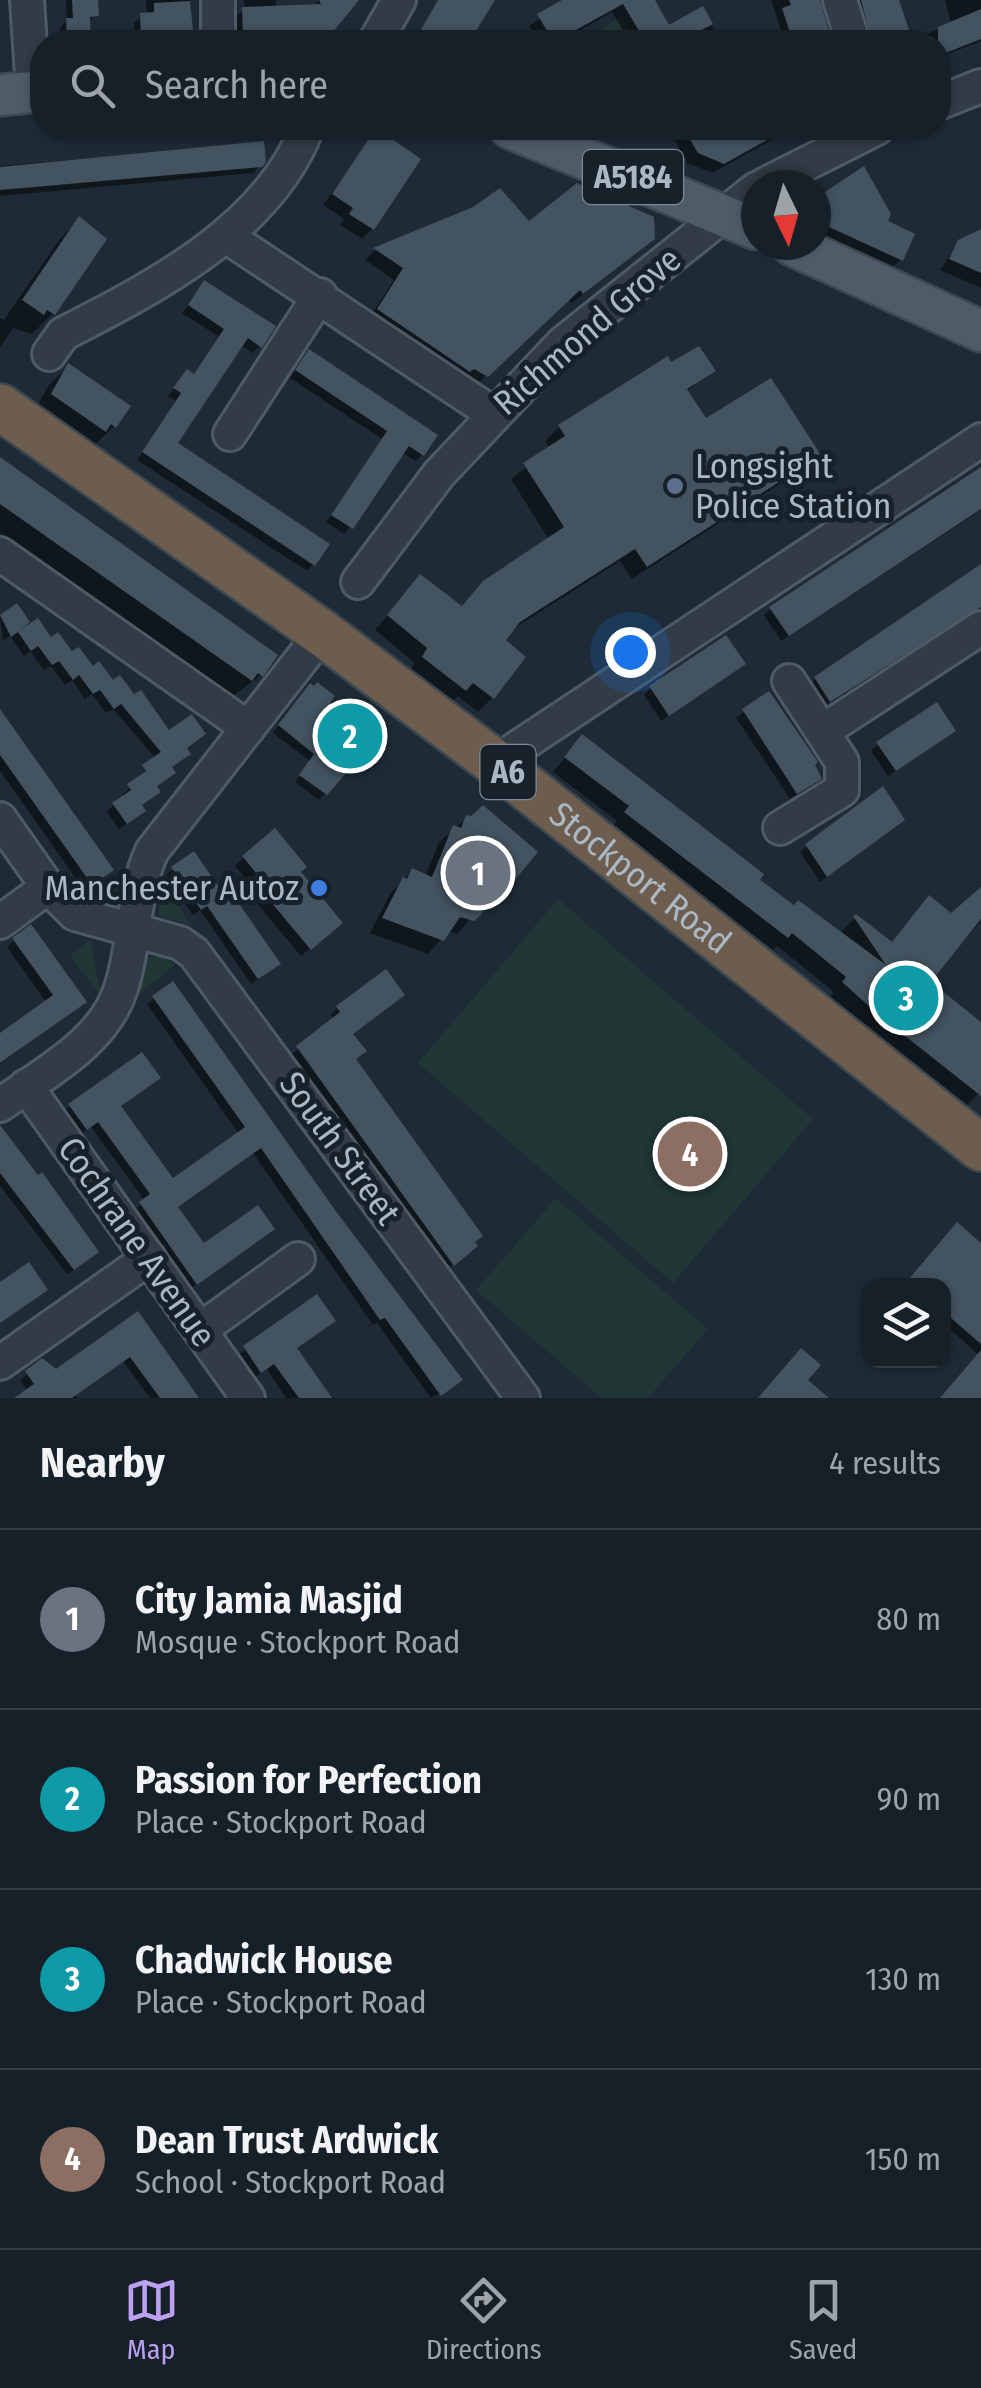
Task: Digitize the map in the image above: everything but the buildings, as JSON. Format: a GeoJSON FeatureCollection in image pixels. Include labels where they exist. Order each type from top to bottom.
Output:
{"type":"FeatureCollection","features":[{"type":"Feature","properties":{"kind":"highway","name":"Stockport Road"},"geometry":{"type":"LineString","coordinates":[[0,408],[322,633],[502,767],[981,1148]]}},
{"type":"Feature","properties":{"kind":"main road","name":"A5184"},"geometry":{"type":"LineString","coordinates":[[540,140],[740,221]]}},
{"type":"Feature","properties":{"kind":"main road"},"geometry":{"type":"LineString","coordinates":[[825,260],[981,331]]}},
{"type":"Feature","properties":{"kind":"street"},"geometry":{"type":"LineString","coordinates":[[25,93],[27,0]]}},
{"type":"Feature","properties":{"kind":"street"},"geometry":{"type":"LineString","coordinates":[[218,0],[218,30]]}},
{"type":"Feature","properties":{"kind":"street"},"geometry":{"type":"LineString","coordinates":[[382,30],[399,0]]}},
{"type":"Feature","properties":{"kind":"street"},"geometry":{"type":"LineString","coordinates":[[840,0],[849,30]]}},
{"type":"Feature","properties":{"kind":"street"},"geometry":{"type":"LineString","coordinates":[[951,98],[981,86]]}},
{"type":"Feature","properties":{"kind":"street"},"geometry":{"type":"LineString","coordinates":[[49,354],[63,334],[226,236],[285,173],[302,140]]}},
{"type":"Feature","properties":{"kind":"street"},"geometry":{"type":"LineString","coordinates":[[794,170],[854,140]]}},
{"type":"Feature","properties":{"kind":"street","name":"Richmond Grove"},"geometry":{"type":"LineString","coordinates":[[358,582],[439,474],[492,413],[562,343],[740,221]]}},
{"type":"Feature","properties":{"kind":"street"},"geometry":{"type":"LineString","coordinates":[[226,236],[492,413]]}},
{"type":"Feature","properties":{"kind":"street"},"geometry":{"type":"LineString","coordinates":[[230,434],[320,295]]}},
{"type":"Feature","properties":{"kind":"street"},"geometry":{"type":"LineString","coordinates":[[502,767],[518,747],[981,440]]}},
{"type":"Feature","properties":{"kind":"street"},"geometry":{"type":"LineString","coordinates":[[0,554],[248,728]]}},
{"type":"Feature","properties":{"kind":"street"},"geometry":{"type":"LineString","coordinates":[[823,731],[981,628]]}},
{"type":"Feature","properties":{"kind":"street"},"geometry":{"type":"LineString","coordinates":[[13,1096],[95,1033],[112,1009],[122,987],[143,871],[152,851],[322,633]]}},
{"type":"Feature","properties":{"kind":"street"},"geometry":{"type":"LineString","coordinates":[[780,828],[842,790],[842,762],[789,681]]}},
{"type":"Feature","properties":{"kind":"street","name":"South Street"},"geometry":{"type":"LineString","coordinates":[[0,820],[48,887],[75,914],[180,943],[211,972],[523,1398]]}},
{"type":"Feature","properties":{"kind":"street"},"geometry":{"type":"LineString","coordinates":[[0,922],[48,887]]}},
{"type":"Feature","properties":{"kind":"street","name":"Cochrane Avenue"},"geometry":{"type":"LineString","coordinates":[[13,1096],[148,1258],[248,1398]]}},
{"type":"Feature","properties":{"kind":"street"},"geometry":{"type":"LineString","coordinates":[[0,1363],[148,1258]]}},
{"type":"Feature","properties":{"kind":"street"},"geometry":{"type":"LineString","coordinates":[[200,1330],[298,1259]]}},
{"type":"Feature","properties":{"kind":"green space"},"geometry":{"type":"Polygon","coordinates":[[[622,16],[631,30],[599,30],[622,16]]]}},
{"type":"Feature","properties":{"kind":"green space"},"geometry":{"type":"Polygon","coordinates":[[[123,877],[122,899],[116,909],[87,902],[123,877]]]}},
{"type":"Feature","properties":{"kind":"green space"},"geometry":{"type":"Polygon","coordinates":[[[168,892],[191,925],[159,916],[158,893],[168,892]]]}},
{"type":"Feature","properties":{"kind":"green space"},"geometry":{"type":"Polygon","coordinates":[[[558,899],[813,1119],[673,1283],[418,1063],[558,899]]]}},
{"type":"Feature","properties":{"kind":"green space"},"geometry":{"type":"Polygon","coordinates":[[[91,940],[101,997],[70,955],[91,940]]]}},
{"type":"Feature","properties":{"kind":"green space"},"geometry":{"type":"Polygon","coordinates":[[[158,954],[175,964],[142,992],[138,990],[145,959],[158,954]]]}},
{"type":"Feature","properties":{"kind":"green space"},"geometry":{"type":"Polygon","coordinates":[[[556,1198],[708,1329],[648,1398],[602,1398],[476,1290],[556,1198]]]}},
{"type":"Feature","properties":{"kind":"place","name":"Longsight Police Station"},"geometry":{"type":"Point","coordinates":[675,486]}},
{"type":"Feature","properties":{"kind":"place","name":"Passion for Perfection"},"geometry":{"type":"Point","coordinates":[350,736]}},
{"type":"Feature","properties":{"kind":"place","name":"City Jamia Masjid"},"geometry":{"type":"Point","coordinates":[478,873]}},
{"type":"Feature","properties":{"kind":"place","name":"Manchester Autoz"},"geometry":{"type":"Point","coordinates":[319,888]}},
{"type":"Feature","properties":{"kind":"place","name":"Chadwick House"},"geometry":{"type":"Point","coordinates":[906,998]}},
{"type":"Feature","properties":{"kind":"place","name":"Dean Trust Ardwick"},"geometry":{"type":"Point","coordinates":[690,1154]}}]}
